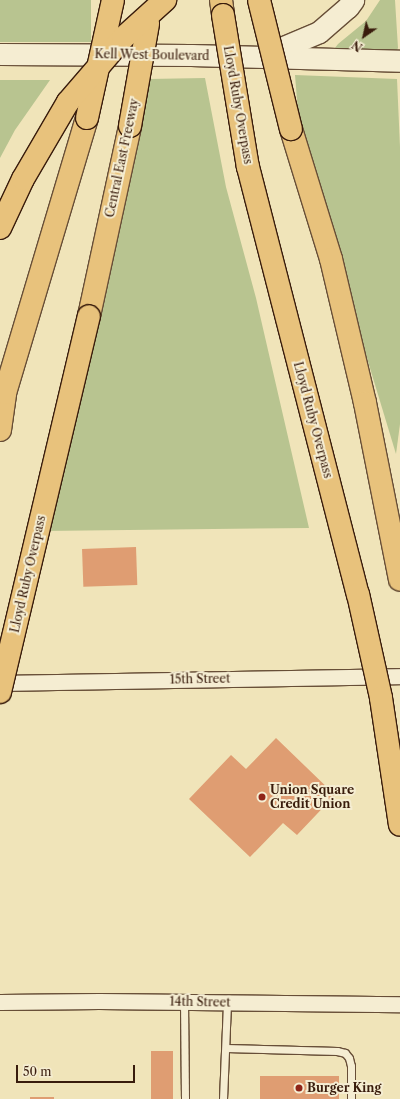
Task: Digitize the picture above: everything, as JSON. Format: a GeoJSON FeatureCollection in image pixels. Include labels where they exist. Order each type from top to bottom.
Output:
{"type":"FeatureCollection","features":[{"type":"Feature","properties":{"kind":"highway"},"geometry":{"type":"LineString","coordinates":[[0,430],[5,393],[87,118],[113,0]]}},
{"type":"Feature","properties":{"kind":"highway","name":"Central East Freeway"},"geometry":{"type":"LineString","coordinates":[[89,316],[130,126],[148,24],[150,0]]}},
{"type":"Feature","properties":{"kind":"highway"},"geometry":{"type":"LineString","coordinates":[[0,228],[23,179],[68,102],[123,38],[165,0]]}},
{"type":"Feature","properties":{"kind":"highway"},"geometry":{"type":"LineString","coordinates":[[259,0],[291,129],[331,259],[365,403],[400,580]]}},
{"type":"Feature","properties":{"kind":"highway","name":"Lloyd Ruby Overpass"},"geometry":{"type":"LineString","coordinates":[[222,8],[248,167],[358,594],[381,698],[400,825]]}},
{"type":"Feature","properties":{"kind":"highway","name":"Lloyd Ruby Overpass"},"geometry":{"type":"LineString","coordinates":[[0,692],[89,316]]}},
{"type":"Feature","properties":{"kind":"main road"},"geometry":{"type":"LineString","coordinates":[[261,57],[319,32],[348,8],[354,0]]}},
{"type":"Feature","properties":{"kind":"main road","name":"Kell West Boulevard"},"geometry":{"type":"LineString","coordinates":[[0,54],[261,57],[400,61]]}},
{"type":"Feature","properties":{"kind":"street","name":"15th Street"},"geometry":{"type":"LineString","coordinates":[[0,683],[400,676]]}},
{"type":"Feature","properties":{"kind":"street","name":"14th Street"},"geometry":{"type":"LineString","coordinates":[[0,1002],[400,1004]]}},
{"type":"Feature","properties":{"kind":"lane"},"geometry":{"type":"LineString","coordinates":[[184,1002],[185,1099]]}},
{"type":"Feature","properties":{"kind":"lane"},"geometry":{"type":"LineString","coordinates":[[223,1099],[227,1003]]}},
{"type":"Feature","properties":{"kind":"lane"},"geometry":{"type":"LineString","coordinates":[[226,1048],[337,1051],[345,1053],[349,1058],[351,1066],[350,1099]]}},
{"type":"Feature","properties":{"kind":"green space"},"geometry":{"type":"Polygon","coordinates":[[[0,0],[91,0],[91,42],[0,42],[0,0]]]}},
{"type":"Feature","properties":{"kind":"green space"},"geometry":{"type":"Polygon","coordinates":[[[380,0],[395,0],[398,48],[396,52],[336,51],[335,48],[338,44],[366,21],[380,0]]]}},
{"type":"Feature","properties":{"kind":"green space"},"geometry":{"type":"Polygon","coordinates":[[[295,75],[397,79],[400,147],[400,424],[396,454],[300,137],[295,75]]]}},
{"type":"Feature","properties":{"kind":"green space"},"geometry":{"type":"Polygon","coordinates":[[[205,78],[226,187],[256,298],[309,528],[43,531],[148,79],[205,78]]]}},
{"type":"Feature","properties":{"kind":"green space"},"geometry":{"type":"Polygon","coordinates":[[[0,80],[50,80],[15,130],[0,158],[0,80]]]}},
{"type":"Feature","properties":{"kind":"building"},"geometry":{"type":"Polygon","coordinates":[[[136,547],[137,585],[83,587],[82,549],[136,547]]]}},
{"type":"Feature","properties":{"kind":"building","name":"Union Square Credit Union"},"geometry":{"type":"Polygon","coordinates":[[[276,738],[335,795],[297,835],[283,823],[250,857],[189,799],[231,755],[246,769],[276,738]]]}},
{"type":"Feature","properties":{"kind":"building"},"geometry":{"type":"Polygon","coordinates":[[[151,1051],[173,1051],[173,1099],[151,1099],[151,1051]]]}},
{"type":"Feature","properties":{"kind":"building","name":"Burger King"},"geometry":{"type":"Polygon","coordinates":[[[260,1076],[339,1076],[339,1099],[260,1099],[260,1076]]]}},
{"type":"Feature","properties":{"kind":"building"},"geometry":{"type":"Polygon","coordinates":[[[30,1097],[54,1097],[54,1099],[30,1099],[30,1097]]]}},
{"type":"Feature","properties":{"kind":"place","name":"Union Square Credit Union"},"geometry":{"type":"Point","coordinates":[262,797]}},
{"type":"Feature","properties":{"kind":"place","name":"Burger King"},"geometry":{"type":"Point","coordinates":[299,1088]}}]}
